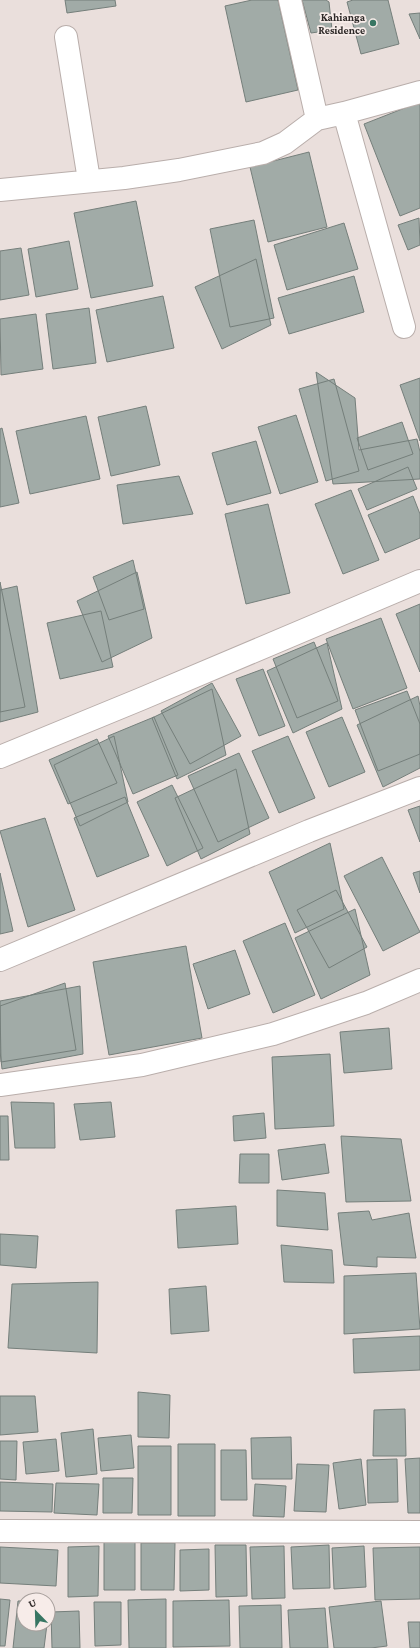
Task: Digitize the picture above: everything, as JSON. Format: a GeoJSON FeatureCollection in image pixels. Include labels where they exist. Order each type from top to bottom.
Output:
{"type":"FeatureCollection","features":[{"type":"Feature","properties":{"kind":"street"},"geometry":{"type":"LineString","coordinates":[[290,0],[317,119]]}},
{"type":"Feature","properties":{"kind":"street"},"geometry":{"type":"LineString","coordinates":[[66,37],[89,180]]}},
{"type":"Feature","properties":{"kind":"street"},"geometry":{"type":"LineString","coordinates":[[0,190],[89,180],[124,178],[179,170],[263,153],[285,143],[317,119],[420,92]]}},
{"type":"Feature","properties":{"kind":"street"},"geometry":{"type":"LineString","coordinates":[[344,113],[404,327]]}},
{"type":"Feature","properties":{"kind":"street"},"geometry":{"type":"LineString","coordinates":[[0,757],[420,581]]}},
{"type":"Feature","properties":{"kind":"street"},"geometry":{"type":"LineString","coordinates":[[0,960],[309,831],[420,788]]}},
{"type":"Feature","properties":{"kind":"street"},"geometry":{"type":"LineString","coordinates":[[0,1085],[142,1066],[274,1034],[366,1003],[420,980]]}},
{"type":"Feature","properties":{"kind":"street"},"geometry":{"type":"LineString","coordinates":[[0,1531],[108,1530],[420,1532]]}},
{"type":"Feature","properties":{"kind":"building"},"geometry":{"type":"Polygon","coordinates":[[[65,0],[115,0],[116,6],[67,13],[65,0]]]}},
{"type":"Feature","properties":{"kind":"building"},"geometry":{"type":"Polygon","coordinates":[[[252,0],[278,0],[298,90],[246,102],[225,6],[252,0]]]}},
{"type":"Feature","properties":{"kind":"building"},"geometry":{"type":"Polygon","coordinates":[[[302,0],[326,0],[329,2],[332,30],[311,33],[302,0]]]}},
{"type":"Feature","properties":{"kind":"building","name":"Kahianga Residence"},"geometry":{"type":"Polygon","coordinates":[[[353,0],[388,0],[399,44],[361,54],[347,2],[353,0]]]}},
{"type":"Feature","properties":{"kind":"building"},"geometry":{"type":"Polygon","coordinates":[[[420,13],[420,39],[409,14],[420,13]]]}},
{"type":"Feature","properties":{"kind":"building"},"geometry":{"type":"Polygon","coordinates":[[[420,102],[420,208],[400,216],[364,124],[420,102]]]}},
{"type":"Feature","properties":{"kind":"building"},"geometry":{"type":"Polygon","coordinates":[[[309,152],[327,227],[268,242],[250,167],[309,152]]]}},
{"type":"Feature","properties":{"kind":"building"},"geometry":{"type":"Polygon","coordinates":[[[136,201],[153,286],[91,298],[74,213],[136,201]]]}},
{"type":"Feature","properties":{"kind":"building"},"geometry":{"type":"Polygon","coordinates":[[[419,218],[420,245],[408,250],[398,225],[419,218]]]}},
{"type":"Feature","properties":{"kind":"building"},"geometry":{"type":"Polygon","coordinates":[[[254,220],[274,318],[230,327],[210,229],[254,220]]]}},
{"type":"Feature","properties":{"kind":"building"},"geometry":{"type":"Polygon","coordinates":[[[344,223],[358,269],[287,290],[274,245],[344,223]]]}},
{"type":"Feature","properties":{"kind":"building"},"geometry":{"type":"Polygon","coordinates":[[[69,241],[78,289],[36,297],[28,249],[69,241]]]}},
{"type":"Feature","properties":{"kind":"building"},"geometry":{"type":"Polygon","coordinates":[[[21,248],[29,295],[0,300],[0,251],[21,248]]]}},
{"type":"Feature","properties":{"kind":"building"},"geometry":{"type":"Polygon","coordinates":[[[256,259],[271,325],[222,349],[195,287],[256,259]]]}},
{"type":"Feature","properties":{"kind":"building"},"geometry":{"type":"Polygon","coordinates":[[[354,276],[364,312],[289,334],[278,298],[354,276]]]}},
{"type":"Feature","properties":{"kind":"building"},"geometry":{"type":"Polygon","coordinates":[[[163,296],[174,348],[107,362],[96,310],[163,296]]]}},
{"type":"Feature","properties":{"kind":"building"},"geometry":{"type":"Polygon","coordinates":[[[89,308],[96,363],[53,369],[46,314],[89,308]]]}},
{"type":"Feature","properties":{"kind":"building"},"geometry":{"type":"Polygon","coordinates":[[[36,314],[43,369],[1,375],[0,319],[36,314]]]}},
{"type":"Feature","properties":{"kind":"building"},"geometry":{"type":"Polygon","coordinates":[[[316,372],[355,398],[359,450],[417,439],[420,452],[420,479],[333,484],[316,372]]]}},
{"type":"Feature","properties":{"kind":"building"},"geometry":{"type":"Polygon","coordinates":[[[420,378],[420,441],[400,385],[420,378]]]}},
{"type":"Feature","properties":{"kind":"building"},"geometry":{"type":"Polygon","coordinates":[[[334,379],[359,471],[326,481],[299,389],[334,379]]]}},
{"type":"Feature","properties":{"kind":"building"},"geometry":{"type":"Polygon","coordinates":[[[146,406],[160,465],[111,476],[98,417],[146,406]]]}},
{"type":"Feature","properties":{"kind":"building"},"geometry":{"type":"Polygon","coordinates":[[[296,415],[318,482],[280,494],[258,427],[296,415]]]}},
{"type":"Feature","properties":{"kind":"building"},"geometry":{"type":"Polygon","coordinates":[[[86,416],[100,479],[30,494],[16,431],[86,416]]]}},
{"type":"Feature","properties":{"kind":"building"},"geometry":{"type":"Polygon","coordinates":[[[402,422],[413,454],[368,470],[357,438],[402,422]]]}},
{"type":"Feature","properties":{"kind":"building"},"geometry":{"type":"Polygon","coordinates":[[[2,428],[19,503],[0,507],[0,429],[2,428]]]}},
{"type":"Feature","properties":{"kind":"building"},"geometry":{"type":"Polygon","coordinates":[[[256,441],[271,493],[227,505],[212,453],[256,441]]]}},
{"type":"Feature","properties":{"kind":"building"},"geometry":{"type":"Polygon","coordinates":[[[408,467],[417,489],[367,510],[358,489],[408,467]]]}},
{"type":"Feature","properties":{"kind":"building"},"geometry":{"type":"Polygon","coordinates":[[[179,476],[193,514],[123,524],[117,485],[179,476]]]}},
{"type":"Feature","properties":{"kind":"building"},"geometry":{"type":"Polygon","coordinates":[[[351,490],[379,560],[343,574],[315,504],[351,490]]]}},
{"type":"Feature","properties":{"kind":"building"},"geometry":{"type":"Polygon","coordinates":[[[413,496],[420,514],[420,538],[385,553],[368,515],[413,496]]]}},
{"type":"Feature","properties":{"kind":"building"},"geometry":{"type":"Polygon","coordinates":[[[268,504],[290,593],[246,604],[225,514],[268,504]]]}},
{"type":"Feature","properties":{"kind":"building"},"geometry":{"type":"Polygon","coordinates":[[[133,560],[144,609],[109,620],[93,577],[133,560]]]}},
{"type":"Feature","properties":{"kind":"building"},"geometry":{"type":"Polygon","coordinates":[[[137,572],[152,638],[102,662],[77,601],[137,572]]]}},
{"type":"Feature","properties":{"kind":"building"},"geometry":{"type":"Polygon","coordinates":[[[0,582],[25,707],[0,712],[0,582]]]}},
{"type":"Feature","properties":{"kind":"building"},"geometry":{"type":"Polygon","coordinates":[[[17,586],[38,712],[0,722],[0,590],[17,586]]]}},
{"type":"Feature","properties":{"kind":"building"},"geometry":{"type":"Polygon","coordinates":[[[420,604],[420,672],[396,614],[420,604]]]}},
{"type":"Feature","properties":{"kind":"building"},"geometry":{"type":"Polygon","coordinates":[[[101,611],[113,667],[60,679],[47,623],[101,611]]]}},
{"type":"Feature","properties":{"kind":"building"},"geometry":{"type":"Polygon","coordinates":[[[381,618],[407,688],[353,709],[326,639],[381,618]]]}},
{"type":"Feature","properties":{"kind":"building"},"geometry":{"type":"Polygon","coordinates":[[[314,642],[338,701],[297,718],[273,659],[314,642]]]}},
{"type":"Feature","properties":{"kind":"building"},"geometry":{"type":"Polygon","coordinates":[[[327,643],[342,709],[293,733],[267,671],[327,643]]]}},
{"type":"Feature","properties":{"kind":"building"},"geometry":{"type":"Polygon","coordinates":[[[263,669],[285,726],[259,736],[236,679],[263,669]]]}},
{"type":"Feature","properties":{"kind":"building"},"geometry":{"type":"Polygon","coordinates":[[[212,683],[241,736],[190,764],[161,711],[212,683]]]}},
{"type":"Feature","properties":{"kind":"building"},"geometry":{"type":"Polygon","coordinates":[[[212,689],[226,755],[177,779],[152,718],[212,689]]]}},
{"type":"Feature","properties":{"kind":"building"},"geometry":{"type":"Polygon","coordinates":[[[407,691],[420,724],[420,754],[378,771],[355,710],[407,691]]]}},
{"type":"Feature","properties":{"kind":"building"},"geometry":{"type":"Polygon","coordinates":[[[418,696],[420,706],[420,768],[383,787],[357,725],[418,696]]]}},
{"type":"Feature","properties":{"kind":"building"},"geometry":{"type":"Polygon","coordinates":[[[154,717],[178,775],[133,794],[108,736],[154,717]]]}},
{"type":"Feature","properties":{"kind":"building"},"geometry":{"type":"Polygon","coordinates":[[[342,717],[365,772],[329,787],[306,732],[342,717]]]}},
{"type":"Feature","properties":{"kind":"building"},"geometry":{"type":"Polygon","coordinates":[[[114,736],[128,802],[80,826],[54,765],[114,736]]]}},
{"type":"Feature","properties":{"kind":"building"},"geometry":{"type":"Polygon","coordinates":[[[288,736],[315,798],[279,813],[252,751],[288,736]]]}},
{"type":"Feature","properties":{"kind":"building"},"geometry":{"type":"Polygon","coordinates":[[[97,739],[117,783],[68,804],[49,760],[97,739]]]}},
{"type":"Feature","properties":{"kind":"building"},"geometry":{"type":"Polygon","coordinates":[[[239,753],[269,818],[218,842],[188,776],[239,753]]]}},
{"type":"Feature","properties":{"kind":"building"},"geometry":{"type":"Polygon","coordinates":[[[236,769],[250,834],[201,859],[175,798],[236,769]]]}},
{"type":"Feature","properties":{"kind":"building"},"geometry":{"type":"Polygon","coordinates":[[[172,785],[203,848],[167,866],[137,802],[172,785]]]}},
{"type":"Feature","properties":{"kind":"building"},"geometry":{"type":"Polygon","coordinates":[[[125,797],[149,856],[97,877],[74,818],[125,797]]]}},
{"type":"Feature","properties":{"kind":"building"},"geometry":{"type":"Polygon","coordinates":[[[420,806],[420,842],[408,810],[420,806]]]}},
{"type":"Feature","properties":{"kind":"building"},"geometry":{"type":"Polygon","coordinates":[[[45,818],[75,910],[28,927],[0,831],[45,818]]]}},
{"type":"Feature","properties":{"kind":"building"},"geometry":{"type":"Polygon","coordinates":[[[330,843],[344,909],[295,933],[269,872],[330,843]]]}},
{"type":"Feature","properties":{"kind":"building"},"geometry":{"type":"Polygon","coordinates":[[[382,857],[420,932],[383,951],[344,876],[382,857]]]}},
{"type":"Feature","properties":{"kind":"building"},"geometry":{"type":"Polygon","coordinates":[[[420,871],[420,893],[413,873],[420,871]]]}},
{"type":"Feature","properties":{"kind":"building"},"geometry":{"type":"Polygon","coordinates":[[[0,873],[13,931],[0,934],[0,873]]]}},
{"type":"Feature","properties":{"kind":"building"},"geometry":{"type":"Polygon","coordinates":[[[336,890],[367,947],[329,968],[297,910],[336,890]]]}},
{"type":"Feature","properties":{"kind":"building"},"geometry":{"type":"Polygon","coordinates":[[[355,909],[370,975],[321,999],[295,938],[355,909]]]}},
{"type":"Feature","properties":{"kind":"building"},"geometry":{"type":"Polygon","coordinates":[[[285,923],[315,995],[273,1013],[243,941],[285,923]]]}},
{"type":"Feature","properties":{"kind":"building"},"geometry":{"type":"Polygon","coordinates":[[[186,946],[202,1038],[109,1055],[93,962],[186,946]]]}},
{"type":"Feature","properties":{"kind":"building"},"geometry":{"type":"Polygon","coordinates":[[[235,950],[250,994],[208,1009],[193,964],[235,950]]]}},
{"type":"Feature","properties":{"kind":"building"},"geometry":{"type":"Polygon","coordinates":[[[65,983],[76,1050],[1,1062],[0,1006],[65,983]]]}},
{"type":"Feature","properties":{"kind":"building"},"geometry":{"type":"Polygon","coordinates":[[[80,986],[83,1054],[2,1069],[0,1051],[0,1001],[80,986]]]}},
{"type":"Feature","properties":{"kind":"building"},"geometry":{"type":"Polygon","coordinates":[[[389,1028],[392,1069],[344,1073],[340,1032],[389,1028]]]}},
{"type":"Feature","properties":{"kind":"building"},"geometry":{"type":"Polygon","coordinates":[[[330,1054],[334,1126],[275,1129],[272,1057],[330,1054]]]}},
{"type":"Feature","properties":{"kind":"building"},"geometry":{"type":"Polygon","coordinates":[[[11,1102],[54,1103],[55,1148],[15,1148],[11,1102]]]}},
{"type":"Feature","properties":{"kind":"building"},"geometry":{"type":"Polygon","coordinates":[[[111,1102],[115,1137],[80,1140],[74,1104],[111,1102]]]}},
{"type":"Feature","properties":{"kind":"building"},"geometry":{"type":"Polygon","coordinates":[[[264,1113],[266,1138],[234,1141],[233,1116],[264,1113]]]}},
{"type":"Feature","properties":{"kind":"building"},"geometry":{"type":"Polygon","coordinates":[[[0,1116],[8,1116],[9,1160],[0,1160],[0,1116]]]}},
{"type":"Feature","properties":{"kind":"building"},"geometry":{"type":"Polygon","coordinates":[[[341,1136],[401,1139],[411,1201],[346,1202],[341,1136]]]}},
{"type":"Feature","properties":{"kind":"building"},"geometry":{"type":"Polygon","coordinates":[[[325,1144],[329,1173],[282,1180],[278,1150],[325,1144]]]}},
{"type":"Feature","properties":{"kind":"building"},"geometry":{"type":"Polygon","coordinates":[[[240,1154],[269,1154],[269,1183],[239,1183],[240,1154]]]}},
{"type":"Feature","properties":{"kind":"building"},"geometry":{"type":"Polygon","coordinates":[[[277,1190],[325,1193],[328,1230],[277,1226],[277,1190]]]}},
{"type":"Feature","properties":{"kind":"building"},"geometry":{"type":"Polygon","coordinates":[[[236,1206],[238,1244],[178,1248],[176,1210],[236,1206]]]}},
{"type":"Feature","properties":{"kind":"building"},"geometry":{"type":"Polygon","coordinates":[[[369,1211],[372,1220],[409,1213],[416,1258],[377,1257],[377,1267],[344,1265],[338,1213],[369,1211]]]}},
{"type":"Feature","properties":{"kind":"building"},"geometry":{"type":"Polygon","coordinates":[[[0,1234],[38,1236],[36,1268],[0,1265],[0,1234]]]}},
{"type":"Feature","properties":{"kind":"building"},"geometry":{"type":"Polygon","coordinates":[[[281,1245],[332,1250],[334,1283],[284,1282],[281,1245]]]}},
{"type":"Feature","properties":{"kind":"building"},"geometry":{"type":"Polygon","coordinates":[[[416,1273],[420,1329],[344,1334],[344,1276],[416,1273]]]}},
{"type":"Feature","properties":{"kind":"building"},"geometry":{"type":"Polygon","coordinates":[[[98,1282],[97,1353],[8,1348],[12,1284],[98,1282]]]}},
{"type":"Feature","properties":{"kind":"building"},"geometry":{"type":"Polygon","coordinates":[[[206,1286],[209,1331],[171,1334],[169,1289],[206,1286]]]}},
{"type":"Feature","properties":{"kind":"building"},"geometry":{"type":"Polygon","coordinates":[[[420,1336],[420,1370],[354,1373],[353,1339],[420,1336]]]}},
{"type":"Feature","properties":{"kind":"building"},"geometry":{"type":"Polygon","coordinates":[[[138,1392],[170,1395],[169,1438],[138,1437],[138,1392]]]}},
{"type":"Feature","properties":{"kind":"building"},"geometry":{"type":"Polygon","coordinates":[[[0,1396],[35,1396],[38,1432],[0,1435],[0,1396]]]}},
{"type":"Feature","properties":{"kind":"building"},"geometry":{"type":"Polygon","coordinates":[[[405,1409],[406,1456],[373,1456],[374,1410],[405,1409]]]}},
{"type":"Feature","properties":{"kind":"building"},"geometry":{"type":"Polygon","coordinates":[[[93,1429],[97,1474],[66,1477],[61,1433],[93,1429]]]}},
{"type":"Feature","properties":{"kind":"building"},"geometry":{"type":"Polygon","coordinates":[[[131,1435],[134,1468],[101,1471],[98,1438],[131,1435]]]}},
{"type":"Feature","properties":{"kind":"building"},"geometry":{"type":"Polygon","coordinates":[[[291,1437],[292,1479],[252,1479],[251,1438],[291,1437]]]}},
{"type":"Feature","properties":{"kind":"building"},"geometry":{"type":"Polygon","coordinates":[[[56,1439],[59,1471],[26,1474],[23,1442],[56,1439]]]}},
{"type":"Feature","properties":{"kind":"building"},"geometry":{"type":"Polygon","coordinates":[[[0,1441],[17,1441],[16,1480],[0,1479],[0,1441]]]}},
{"type":"Feature","properties":{"kind":"building"},"geometry":{"type":"Polygon","coordinates":[[[178,1444],[215,1444],[215,1516],[178,1516],[178,1444]]]}},
{"type":"Feature","properties":{"kind":"building"},"geometry":{"type":"Polygon","coordinates":[[[138,1446],[171,1446],[171,1515],[138,1515],[138,1446]]]}},
{"type":"Feature","properties":{"kind":"building"},"geometry":{"type":"Polygon","coordinates":[[[221,1450],[246,1450],[247,1500],[221,1500],[221,1450]]]}},
{"type":"Feature","properties":{"kind":"building"},"geometry":{"type":"Polygon","coordinates":[[[420,1458],[420,1513],[408,1513],[405,1459],[420,1458]]]}},
{"type":"Feature","properties":{"kind":"building"},"geometry":{"type":"Polygon","coordinates":[[[361,1459],[366,1505],[339,1509],[333,1463],[361,1459]]]}},
{"type":"Feature","properties":{"kind":"building"},"geometry":{"type":"Polygon","coordinates":[[[397,1459],[398,1502],[368,1503],[367,1460],[397,1459]]]}},
{"type":"Feature","properties":{"kind":"building"},"geometry":{"type":"Polygon","coordinates":[[[297,1464],[329,1465],[326,1512],[294,1511],[297,1464]]]}},
{"type":"Feature","properties":{"kind":"building"},"geometry":{"type":"Polygon","coordinates":[[[103,1478],[133,1478],[132,1513],[103,1513],[103,1478]]]}},
{"type":"Feature","properties":{"kind":"building"},"geometry":{"type":"Polygon","coordinates":[[[0,1482],[53,1484],[52,1512],[0,1511],[0,1482]]]}},
{"type":"Feature","properties":{"kind":"building"},"geometry":{"type":"Polygon","coordinates":[[[56,1483],[99,1484],[97,1515],[54,1513],[56,1483]]]}},
{"type":"Feature","properties":{"kind":"building"},"geometry":{"type":"Polygon","coordinates":[[[255,1484],[286,1486],[284,1517],[253,1516],[255,1484]]]}},
{"type":"Feature","properties":{"kind":"building"},"geometry":{"type":"Polygon","coordinates":[[[104,1542],[135,1542],[135,1590],[104,1590],[104,1542]]]}},
{"type":"Feature","properties":{"kind":"building"},"geometry":{"type":"Polygon","coordinates":[[[141,1543],[175,1543],[174,1590],[141,1590],[141,1543]]]}},
{"type":"Feature","properties":{"kind":"building"},"geometry":{"type":"Polygon","coordinates":[[[215,1545],[246,1545],[247,1596],[216,1597],[215,1545]]]}},
{"type":"Feature","properties":{"kind":"building"},"geometry":{"type":"Polygon","coordinates":[[[329,1545],[330,1588],[293,1589],[291,1547],[329,1545]]]}},
{"type":"Feature","properties":{"kind":"building"},"geometry":{"type":"Polygon","coordinates":[[[99,1546],[98,1596],[68,1597],[68,1547],[99,1546]]]}},
{"type":"Feature","properties":{"kind":"building"},"geometry":{"type":"Polygon","coordinates":[[[284,1546],[285,1598],[252,1599],[250,1547],[284,1546]]]}},
{"type":"Feature","properties":{"kind":"building"},"geometry":{"type":"Polygon","coordinates":[[[364,1546],[366,1587],[334,1589],[332,1548],[364,1546]]]}},
{"type":"Feature","properties":{"kind":"building"},"geometry":{"type":"Polygon","coordinates":[[[0,1547],[58,1550],[56,1586],[0,1583],[0,1547]]]}},
{"type":"Feature","properties":{"kind":"building"},"geometry":{"type":"Polygon","coordinates":[[[420,1547],[420,1599],[375,1600],[373,1548],[420,1547]]]}},
{"type":"Feature","properties":{"kind":"building"},"geometry":{"type":"Polygon","coordinates":[[[209,1549],[209,1590],[180,1591],[180,1550],[209,1549]]]}},
{"type":"Feature","properties":{"kind":"building"},"geometry":{"type":"Polygon","coordinates":[[[0,1599],[10,1600],[5,1646],[0,1646],[0,1599]]]}},
{"type":"Feature","properties":{"kind":"building"},"geometry":{"type":"Polygon","coordinates":[[[166,1599],[166,1648],[129,1648],[128,1600],[166,1599]]]}},
{"type":"Feature","properties":{"kind":"building"},"geometry":{"type":"Polygon","coordinates":[[[229,1600],[230,1646],[173,1647],[173,1601],[229,1600]]]}},
{"type":"Feature","properties":{"kind":"building"},"geometry":{"type":"Polygon","coordinates":[[[381,1601],[387,1646],[371,1648],[334,1648],[329,1607],[381,1601]]]}},
{"type":"Feature","properties":{"kind":"building"},"geometry":{"type":"Polygon","coordinates":[[[94,1602],[121,1602],[121,1645],[95,1646],[94,1602]]]}},
{"type":"Feature","properties":{"kind":"building"},"geometry":{"type":"Polygon","coordinates":[[[281,1605],[282,1648],[240,1648],[239,1606],[281,1605]]]}},
{"type":"Feature","properties":{"kind":"building"},"geometry":{"type":"Polygon","coordinates":[[[325,1608],[328,1648],[290,1648],[288,1610],[325,1608]]]}},
{"type":"Feature","properties":{"kind":"building"},"geometry":{"type":"Polygon","coordinates":[[[79,1611],[80,1648],[52,1648],[52,1632],[56,1632],[56,1612],[79,1611]]]}},
{"type":"Feature","properties":{"kind":"building"},"geometry":{"type":"Polygon","coordinates":[[[16,1620],[16,1632],[46,1632],[44,1648],[13,1648],[16,1620]]]}},
{"type":"Feature","properties":{"kind":"building"},"geometry":{"type":"Polygon","coordinates":[[[408,1622],[420,1622],[420,1648],[410,1648],[408,1622]]]}},
{"type":"Feature","properties":{"kind":"place","name":"Kahianga Residence"},"geometry":{"type":"Point","coordinates":[373,23]}}]}
